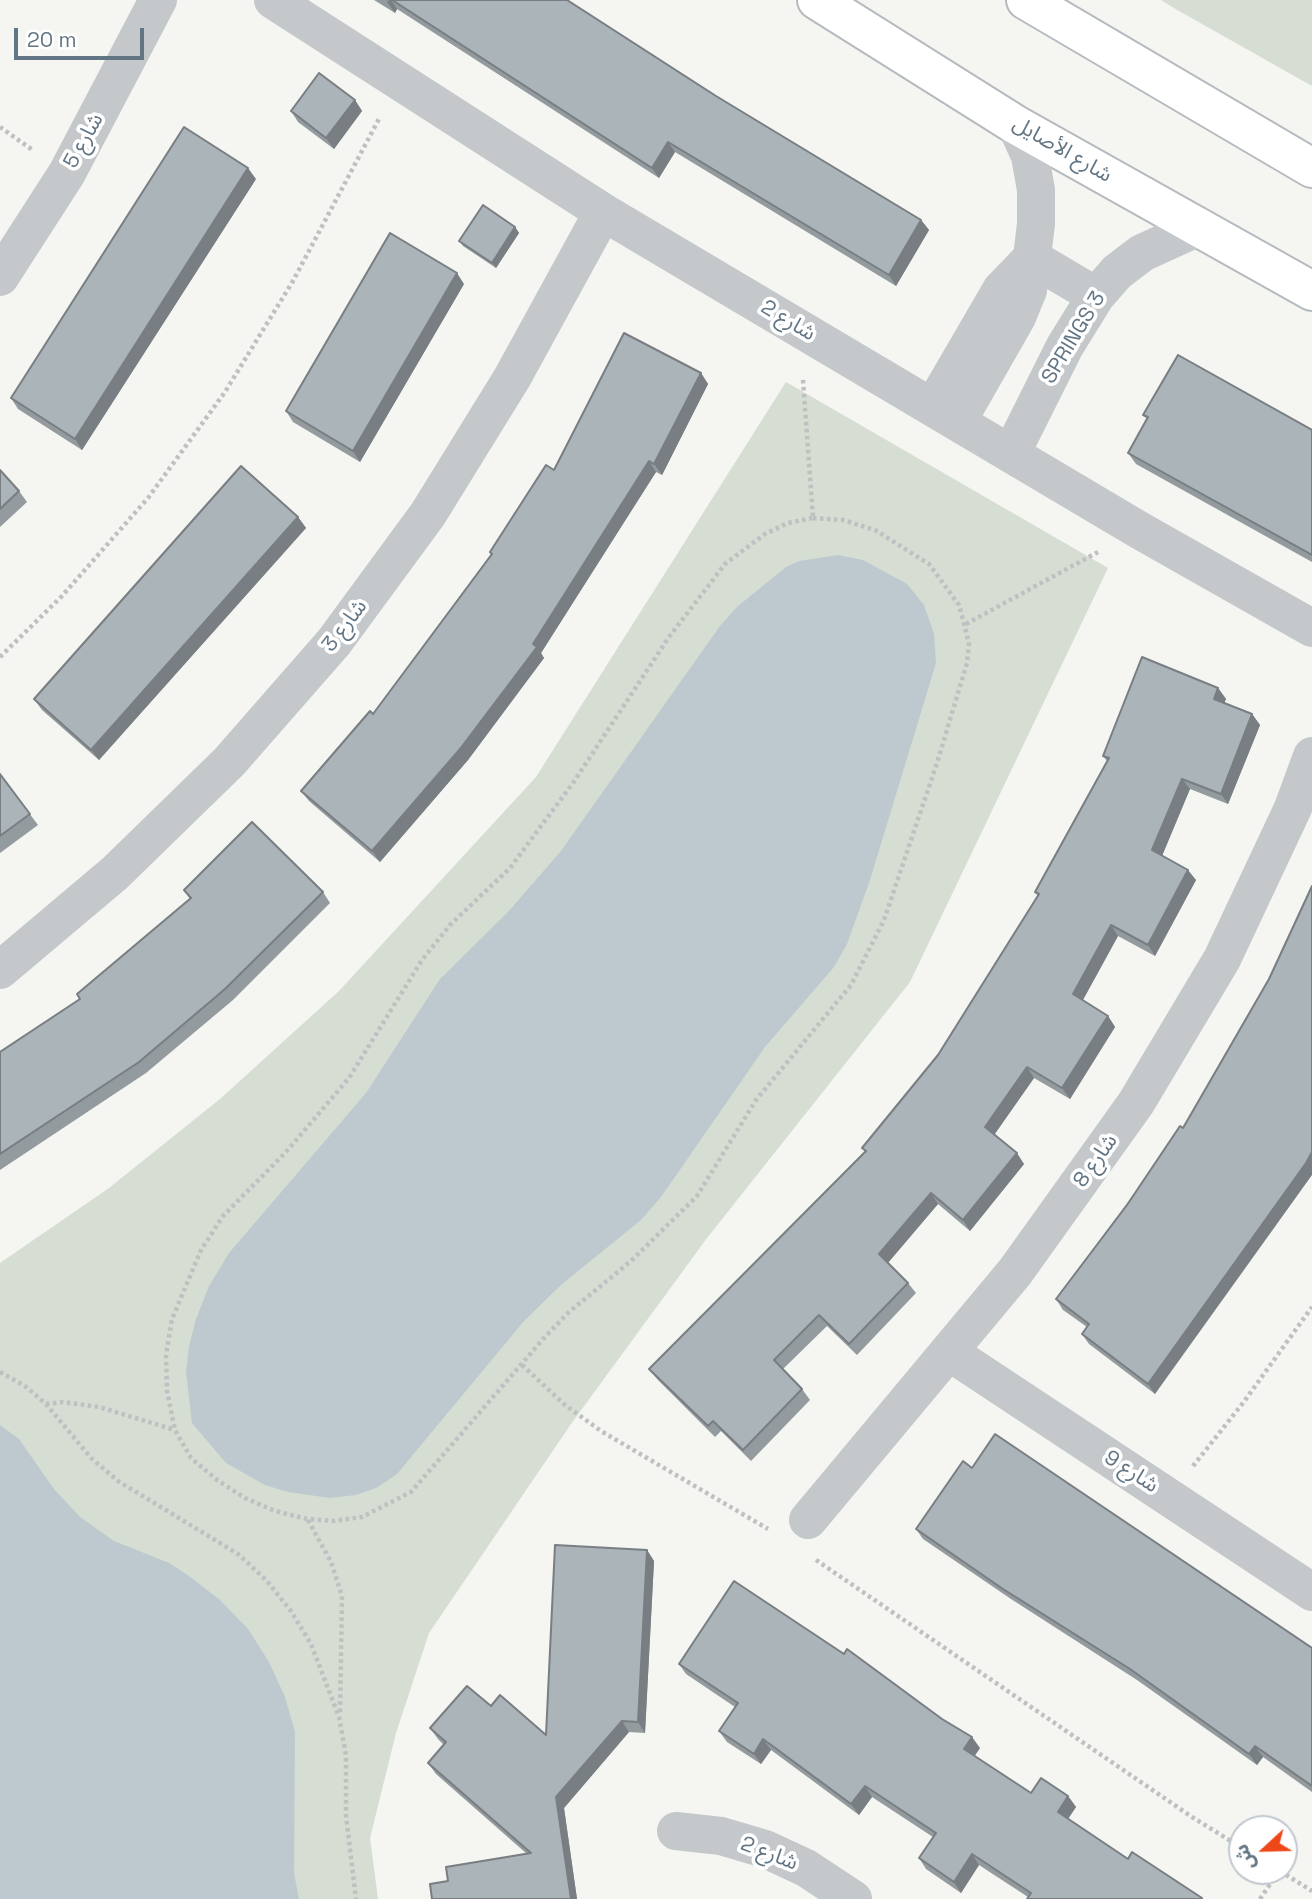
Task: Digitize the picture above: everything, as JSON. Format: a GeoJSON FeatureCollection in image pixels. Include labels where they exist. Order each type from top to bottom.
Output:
{"type":"FeatureCollection","features":[{"type":"Feature","properties":{"kind":"main road","name":"شارع الأصايل"},"geometry":{"type":"LineString","coordinates":[[817,0],[1016,125],[1312,292]]}},
{"type":"Feature","properties":{"kind":"main road"},"geometry":{"type":"LineString","coordinates":[[1026,0],[1312,168]]}},
{"type":"Feature","properties":{"kind":"street","name":"شارع 5"},"geometry":{"type":"LineString","coordinates":[[0,277],[67,173],[158,0]]}},
{"type":"Feature","properties":{"kind":"street","name":"شارع 2"},"geometry":{"type":"LineString","coordinates":[[273,0],[400,79],[603,212],[1139,530],[1312,628]]}},
{"type":"Feature","properties":{"kind":"street"},"geometry":{"type":"LineString","coordinates":[[945,415],[1001,290],[1032,258],[1037,190],[1030,156],[1016,125]]}},
{"type":"Feature","properties":{"kind":"street","name":"شارع 3"},"geometry":{"type":"LineString","coordinates":[[0,970],[115,873],[229,762],[334,642],[428,514],[512,378],[603,212]]}},
{"type":"Feature","properties":{"kind":"street","name":"SPRINGS 3"},"geometry":{"type":"LineString","coordinates":[[1011,454],[1065,346],[1096,296],[1117,272],[1142,253],[1199,227]]}},
{"type":"Feature","properties":{"kind":"street"},"geometry":{"type":"LineString","coordinates":[[1032,258],[1096,296]]}},
{"type":"Feature","properties":{"kind":"street","name":"شارع 8"},"geometry":{"type":"LineString","coordinates":[[793,1527],[949,1352],[1069,1199],[1136,1103],[1222,959],[1293,808],[1312,756]]}},
{"type":"Feature","properties":{"kind":"street","name":"شارع 9"},"geometry":{"type":"LineString","coordinates":[[949,1352],[1312,1592]]}},
{"type":"Feature","properties":{"kind":"street","name":"شارع 2"},"geometry":{"type":"LineString","coordinates":[[676,1831],[721,1836],[765,1849],[806,1868],[853,1899]]}},
{"type":"Feature","properties":{"kind":"path"},"geometry":{"type":"LineString","coordinates":[[0,657],[62,596],[148,498],[225,392],[293,281],[400,79]]}},
{"type":"Feature","properties":{"kind":"path"},"geometry":{"type":"LineString","coordinates":[[799,328],[813,518]]}},
{"type":"Feature","properties":{"kind":"path"},"geometry":{"type":"LineString","coordinates":[[813,518],[844,520],[874,530],[903,545],[929,564],[950,587],[966,624],[967,663],[937,763],[884,920],[851,985],[756,1100],[697,1196],[631,1261],[569,1312],[411,1492],[362,1517],[334,1521],[307,1519],[275,1511],[245,1498],[217,1480],[191,1458],[175,1430],[167,1391],[166,1355],[172,1319],[201,1250],[223,1216],[286,1152],[349,1078],[422,960],[450,925],[510,868],[573,783],[669,637],[725,564],[765,534],[788,523],[813,518]]}},
{"type":"Feature","properties":{"kind":"path"},"geometry":{"type":"LineString","coordinates":[[966,624],[1139,530]]}},
{"type":"Feature","properties":{"kind":"path"},"geometry":{"type":"LineString","coordinates":[[1168,1497],[1243,1403],[1312,1307]]}},
{"type":"Feature","properties":{"kind":"path"},"geometry":{"type":"LineString","coordinates":[[522,1365],[565,1405],[601,1431],[793,1527]]}},
{"type":"Feature","properties":{"kind":"path"},"geometry":{"type":"LineString","coordinates":[[0,1373],[25,1386],[46,1404],[91,1458],[118,1481],[238,1554],[267,1580],[311,1644],[339,1717],[346,1755],[346,1816],[356,1899]]}},
{"type":"Feature","properties":{"kind":"path"},"geometry":{"type":"LineString","coordinates":[[46,1404],[63,1402],[99,1407],[175,1430]]}},
{"type":"Feature","properties":{"kind":"path"},"geometry":{"type":"LineString","coordinates":[[307,1519],[331,1562],[342,1597],[339,1717]]}},
{"type":"Feature","properties":{"kind":"path"},"geometry":{"type":"LineString","coordinates":[[812,1557],[1192,1817],[1228,1839]]}},
{"type":"Feature","properties":{"kind":"shaded area"},"geometry":{"type":"Polygon","coordinates":[[[1161,0],[1312,0],[1312,86],[1172,7],[1161,0]]]}},
{"type":"Feature","properties":{"kind":"shaded area"},"geometry":{"type":"Polygon","coordinates":[[[786,382],[1108,568],[910,982],[707,1238],[571,1424],[429,1633],[396,1733],[370,1838],[378,1899],[0,1899],[0,1263],[109,1188],[220,1099],[339,991],[536,777],[786,382]]]}},
{"type":"Feature","properties":{"kind":"shaded area"},"geometry":{"type":"Polygon","coordinates":[[[838,555],[863,560],[907,584],[924,605],[934,634],[936,663],[870,880],[847,944],[834,967],[765,1047],[661,1197],[641,1220],[562,1284],[524,1321],[397,1474],[376,1488],[356,1495],[330,1498],[288,1492],[265,1485],[226,1463],[192,1423],[186,1372],[196,1319],[209,1286],[229,1253],[366,1093],[440,979],[508,912],[561,851],[720,626],[737,607],[786,567],[799,561],[838,555]]]}},
{"type":"Feature","properties":{"kind":"shaded area"},"geometry":{"type":"Polygon","coordinates":[[[0,1425],[19,1439],[54,1489],[80,1517],[114,1541],[169,1563],[189,1576],[220,1600],[248,1629],[269,1662],[285,1697],[295,1732],[294,1873],[299,1899],[0,1899],[0,1425]]]}},
{"type":"Feature","properties":{"kind":"building"},"geometry":{"type":"Polygon","coordinates":[[[392,0],[567,0],[716,96],[921,220],[889,275],[668,142],[652,168],[392,0]]]}},
{"type":"Feature","properties":{"kind":"building"},"geometry":{"type":"Polygon","coordinates":[[[319,73],[355,100],[326,138],[291,111],[319,73]]]}},
{"type":"Feature","properties":{"kind":"building"},"geometry":{"type":"Polygon","coordinates":[[[184,127],[248,168],[75,439],[11,398],[184,127]]]}},
{"type":"Feature","properties":{"kind":"building"},"geometry":{"type":"Polygon","coordinates":[[[483,205],[515,227],[492,263],[459,241],[483,205]]]}},
{"type":"Feature","properties":{"kind":"building"},"geometry":{"type":"Polygon","coordinates":[[[390,233],[457,273],[353,451],[286,411],[390,233]]]}},
{"type":"Feature","properties":{"kind":"building"},"geometry":{"type":"Polygon","coordinates":[[[624,333],[701,373],[654,464],[649,461],[533,644],[537,647],[460,749],[372,851],[301,791],[370,711],[373,714],[492,554],[490,552],[546,465],[554,470],[624,333]]]}},
{"type":"Feature","properties":{"kind":"building"},"geometry":{"type":"Polygon","coordinates":[[[1178,355],[1312,430],[1312,555],[1128,453],[1148,417],[1143,415],[1178,355]]]}},
{"type":"Feature","properties":{"kind":"building"},"geometry":{"type":"Polygon","coordinates":[[[241,466],[298,517],[91,750],[34,699],[241,466]]]}},
{"type":"Feature","properties":{"kind":"building"},"geometry":{"type":"Polygon","coordinates":[[[0,470],[19,491],[0,509],[0,470]]]}},
{"type":"Feature","properties":{"kind":"building"},"geometry":{"type":"Polygon","coordinates":[[[1142,657],[1218,688],[1214,699],[1252,714],[1221,794],[1182,779],[1152,850],[1188,870],[1148,945],[1111,925],[1073,994],[1108,1016],[1062,1088],[1027,1067],[985,1127],[1017,1153],[963,1220],[931,1193],[879,1254],[908,1283],[849,1344],[819,1315],[774,1360],[802,1389],[743,1450],[713,1421],[708,1426],[649,1369],[866,1151],[862,1148],[938,1055],[1039,894],[1035,892],[1109,758],[1103,756],[1142,657]]]}},
{"type":"Feature","properties":{"kind":"building"},"geometry":{"type":"Polygon","coordinates":[[[0,774],[30,814],[0,836],[0,774]]]}},
{"type":"Feature","properties":{"kind":"building"},"geometry":{"type":"Polygon","coordinates":[[[252,822],[323,892],[225,989],[139,1062],[0,1154],[0,1052],[80,999],[77,994],[191,898],[184,890],[252,822]]]}},
{"type":"Feature","properties":{"kind":"building"},"geometry":{"type":"Polygon","coordinates":[[[1312,886],[1312,1152],[1148,1384],[1082,1334],[1089,1324],[1056,1299],[1127,1205],[1180,1126],[1183,1128],[1269,979],[1312,886]]]}},
{"type":"Feature","properties":{"kind":"building"},"geometry":{"type":"Polygon","coordinates":[[[995,1434],[1312,1648],[1312,1786],[1255,1746],[1249,1754],[1130,1669],[1003,1589],[916,1529],[963,1461],[972,1468],[995,1434]]]}},
{"type":"Feature","properties":{"kind":"building"},"geometry":{"type":"Polygon","coordinates":[[[555,1545],[647,1550],[638,1722],[622,1721],[556,1797],[571,1899],[432,1899],[430,1884],[448,1881],[446,1867],[531,1853],[428,1763],[446,1742],[430,1728],[467,1686],[491,1706],[500,1695],[546,1735],[555,1545]]]}},
{"type":"Feature","properties":{"kind":"building"},"geometry":{"type":"Polygon","coordinates":[[[734,1581],[844,1654],[847,1649],[942,1719],[972,1737],[964,1749],[1031,1793],[1041,1778],[1068,1796],[1058,1812],[1128,1859],[1132,1852],[1202,1898],[1027,1899],[1031,1893],[972,1854],[954,1882],[919,1858],[936,1833],[865,1786],[851,1804],[763,1739],[754,1754],[719,1731],[738,1703],[679,1664],[734,1581]]]}}]}
